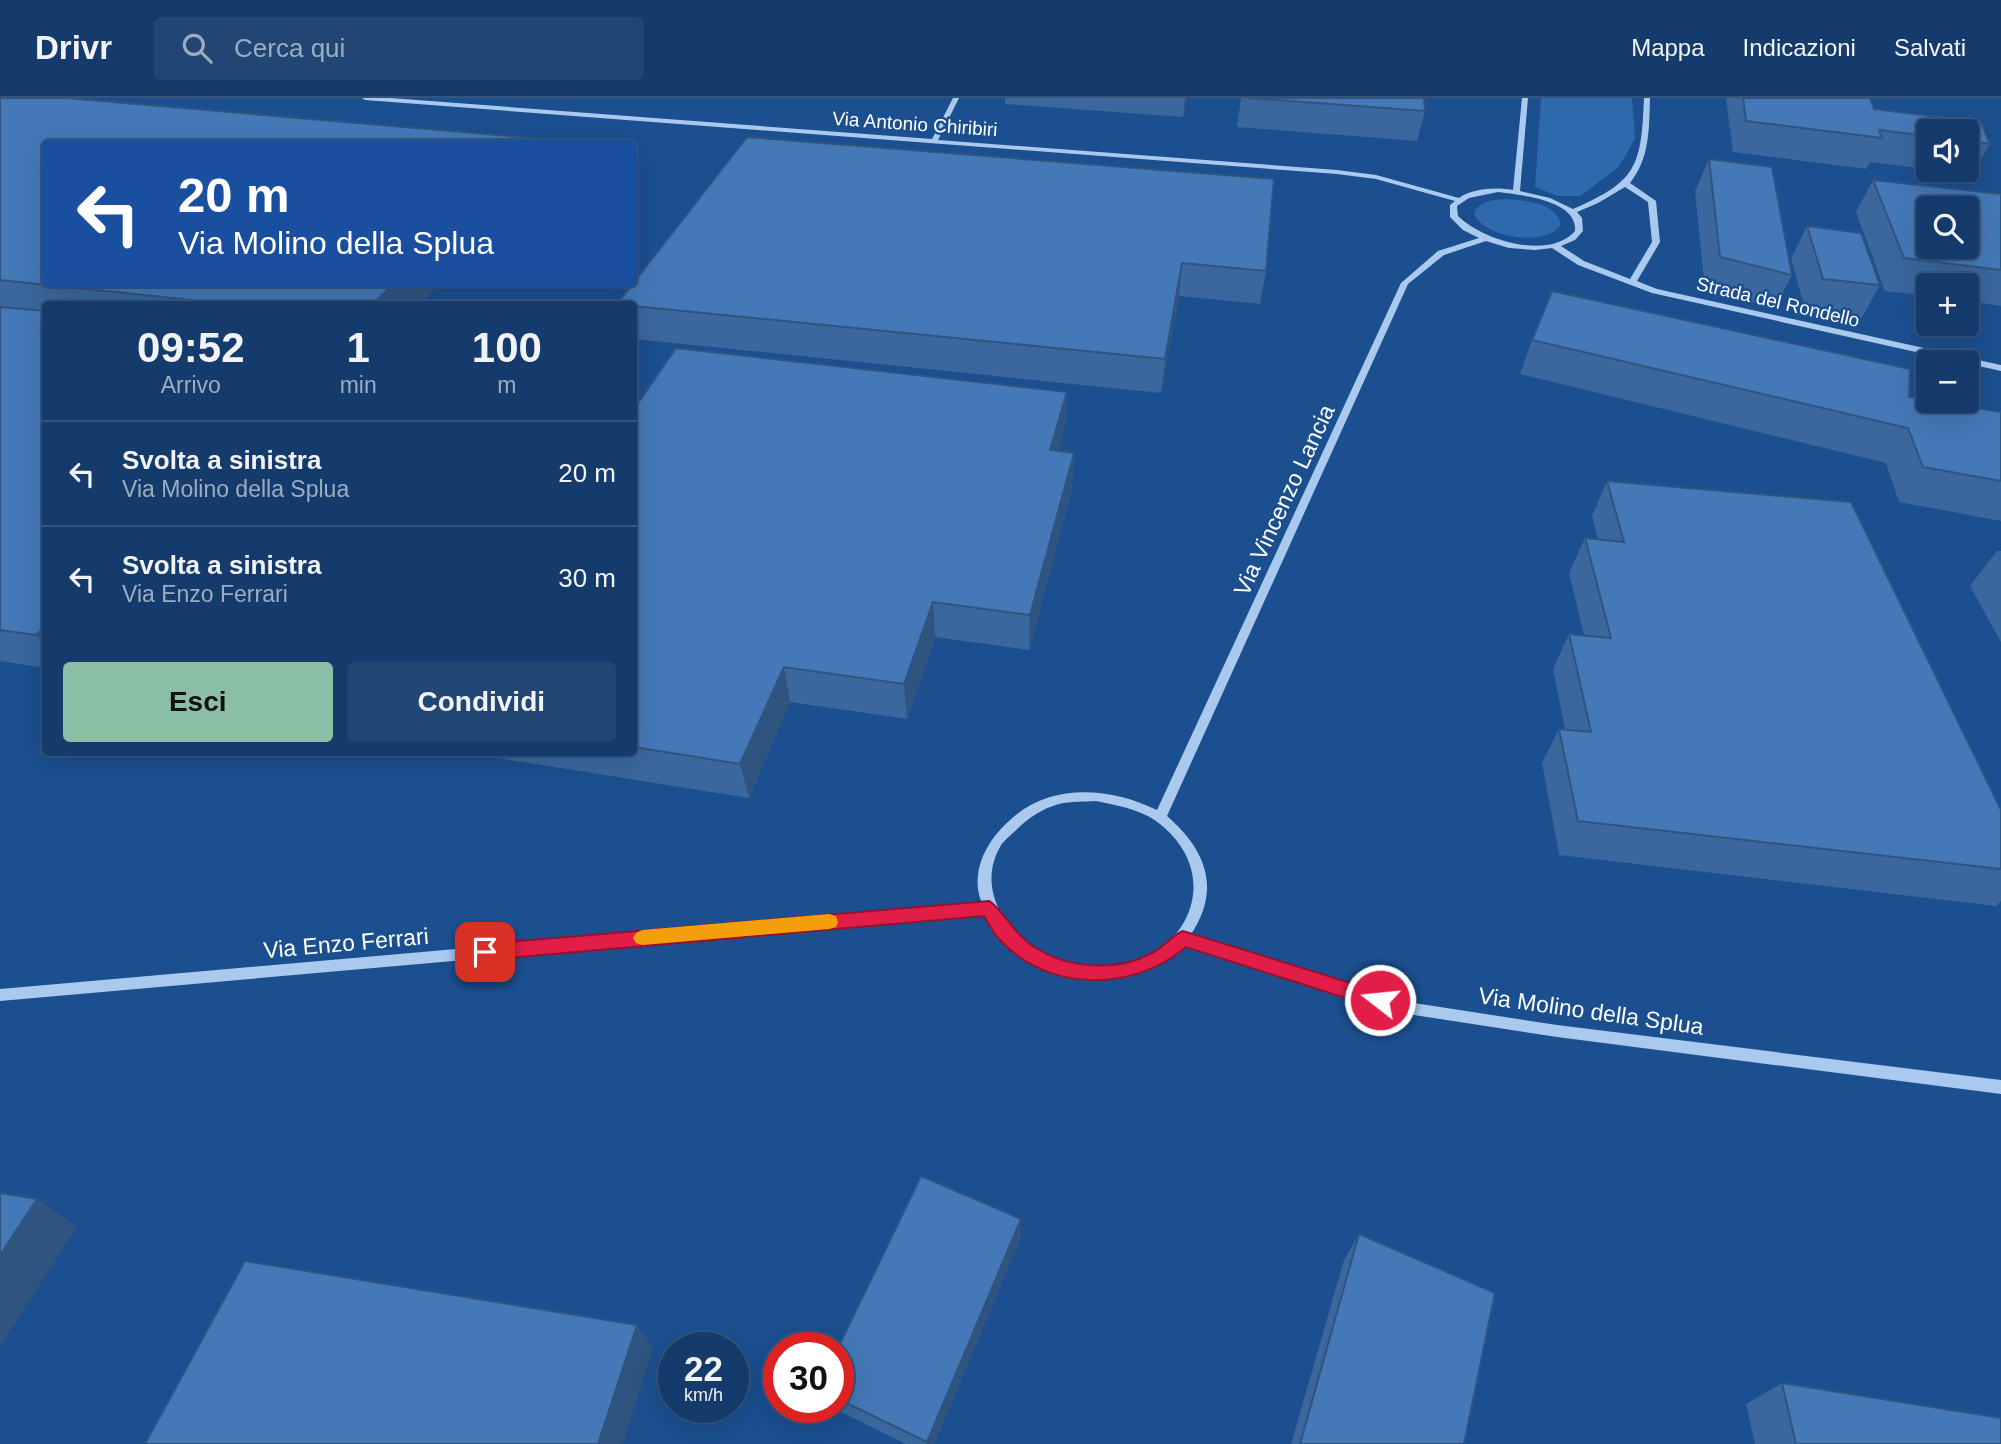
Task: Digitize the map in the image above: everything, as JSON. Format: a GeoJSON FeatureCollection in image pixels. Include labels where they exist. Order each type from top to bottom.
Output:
{"type":"FeatureCollection","features":[{"type":"Feature","properties":{"kind":"street","name":"Via Antonio Chiribiri"},"geometry":{"type":"LineString","coordinates":[[365,98],[1337,172],[1376,177],[1459,200]]}},
{"type":"Feature","properties":{"kind":"street"},"geometry":{"type":"LineString","coordinates":[[934,141],[956,98]]}},
{"type":"Feature","properties":{"kind":"street"},"geometry":{"type":"LineString","coordinates":[[1516,192],[1525,98]]}},
{"type":"Feature","properties":{"kind":"street"},"geometry":{"type":"LineString","coordinates":[[1572,212],[1596,203],[1626,184],[1641,166],[1646,143],[1647,98]]}},
{"type":"Feature","properties":{"kind":"street"},"geometry":{"type":"LineString","coordinates":[[1483,192],[1516,192],[1548,199],[1572,212],[1580,228],[1576,235],[1555,246],[1521,247],[1485,239],[1458,224],[1453,215],[1453,207],[1459,200],[1483,192]]}},
{"type":"Feature","properties":{"kind":"street","name":"Via Vincenzo Lancia"},"geometry":{"type":"LineString","coordinates":[[1160,817],[1405,283],[1441,253],[1485,239]]}},
{"type":"Feature","properties":{"kind":"street","name":"Strada del Rondello"},"geometry":{"type":"LineString","coordinates":[[1555,246],[1581,263],[1632,283],[2001,368]]}},
{"type":"Feature","properties":{"kind":"street"},"geometry":{"type":"LineString","coordinates":[[1096,796],[1129,803],[1160,817],[1186,844],[1196,860],[1202,887],[1198,914],[1183,939],[1160,958],[1129,970],[1094,974],[1060,968],[1029,954],[1004,933],[989,908],[984,879],[990,851],[1007,827],[1032,809],[1062,798],[1096,796]]}},
{"type":"Feature","properties":{"kind":"street","name":"Via Enzo Ferrari"},"geometry":{"type":"LineString","coordinates":[[0,995],[989,908]]}},
{"type":"Feature","properties":{"kind":"street","name":"Via Molino della Splua"},"geometry":{"type":"LineString","coordinates":[[1183,939],[1401,1007],[1557,1031],[2001,1087]]}},
{"type":"Feature","properties":{"kind":"lane"},"geometry":{"type":"LineString","coordinates":[[1626,184],[1653,201],[1656,242],[1632,283]]}},
{"type":"Feature","properties":{"kind":"shaded area"},"geometry":{"type":"Polygon","coordinates":[[[1541,98],[1632,98],[1635,139],[1618,168],[1580,196],[1557,196],[1535,187],[1541,98]]]}},
{"type":"Feature","properties":{"kind":"shaded area"},"geometry":{"type":"Polygon","coordinates":[[[1504,199],[1546,207],[1553,211],[1561,224],[1543,236],[1516,237],[1490,229],[1474,214],[1483,204],[1504,199]]]}},
{"type":"Feature","properties":{"kind":"building"},"geometry":{"type":"Polygon","coordinates":[[[0,98],[66,98],[544,139],[42,140],[42,284],[0,280],[0,98]]]}},
{"type":"Feature","properties":{"kind":"building"},"geometry":{"type":"Polygon","coordinates":[[[1249,98],[1424,98],[1425,111],[1249,98]]]}},
{"type":"Feature","properties":{"kind":"building"},"geometry":{"type":"Polygon","coordinates":[[[1743,98],[1870,98],[1874,109],[1956,119],[1916,119],[1916,135],[1879,130],[1882,138],[1746,121],[1743,98]]]}},
{"type":"Feature","properties":{"kind":"building"},"geometry":{"type":"Polygon","coordinates":[[[1979,122],[1981,122],[1990,144],[1979,143],[1979,122]]]}},
{"type":"Feature","properties":{"kind":"building"},"geometry":{"type":"Polygon","coordinates":[[[747,137],[1274,179],[1266,271],[1182,263],[1165,359],[637,306],[637,301],[619,301],[630,287],[637,287],[637,278],[747,137]]]}},
{"type":"Feature","properties":{"kind":"building"},"geometry":{"type":"Polygon","coordinates":[[[1709,159],[1772,167],[1792,275],[1720,257],[1709,159]]]}},
{"type":"Feature","properties":{"kind":"building"},"geometry":{"type":"Polygon","coordinates":[[[1873,180],[2001,194],[2001,270],[1904,258],[1873,180]]]}},
{"type":"Feature","properties":{"kind":"building"},"geometry":{"type":"Polygon","coordinates":[[[1807,226],[1861,233],[1880,285],[1823,279],[1807,226]]]}},
{"type":"Feature","properties":{"kind":"building"},"geometry":{"type":"Polygon","coordinates":[[[67,287],[391,287],[375,301],[201,301],[67,287]]]}},
{"type":"Feature","properties":{"kind":"building"},"geometry":{"type":"Polygon","coordinates":[[[1552,291],[1910,369],[1909,397],[1916,398],[1916,413],[1979,413],[1979,408],[2001,412],[2001,481],[1923,467],[1908,428],[1532,340],[1552,291]]]}},
{"type":"Feature","properties":{"kind":"building"},"geometry":{"type":"Polygon","coordinates":[[[0,307],[42,311],[42,630],[36,635],[0,630],[0,307]]]}},
{"type":"Feature","properties":{"kind":"building"},"geometry":{"type":"Polygon","coordinates":[[[676,348],[1067,392],[1050,450],[1074,453],[1030,615],[933,602],[904,684],[784,667],[740,764],[637,747],[637,405],[676,348]]]}},
{"type":"Feature","properties":{"kind":"building"},"geometry":{"type":"Polygon","coordinates":[[[1607,481],[1851,502],[2001,810],[2001,869],[1578,821],[1559,729],[1591,732],[1569,634],[1611,638],[1585,538],[1624,542],[1607,481]]]}},
{"type":"Feature","properties":{"kind":"building"},"geometry":{"type":"Polygon","coordinates":[[[921,1176],[1021,1219],[927,1442],[854,1407],[854,1332],[846,1332],[921,1176]]]}},
{"type":"Feature","properties":{"kind":"building"},"geometry":{"type":"Polygon","coordinates":[[[0,1193],[37,1199],[0,1255],[0,1193]]]}},
{"type":"Feature","properties":{"kind":"building"},"geometry":{"type":"Polygon","coordinates":[[[1359,1234],[1495,1293],[1464,1444],[1300,1444],[1359,1234]]]}},
{"type":"Feature","properties":{"kind":"building"},"geometry":{"type":"Polygon","coordinates":[[[245,1261],[637,1325],[598,1444],[145,1444],[245,1261]]]}},
{"type":"Feature","properties":{"kind":"building"},"geometry":{"type":"Polygon","coordinates":[[[1782,1383],[2001,1418],[2001,1444],[1796,1444],[1782,1383]]]}},
{"type":"Feature","properties":{"kind":"slow traffic"},"geometry":{"type":"LineString","coordinates":[[642,938],[829,922]]}},
{"type":"Feature","properties":{"kind":"route"},"geometry":{"type":"LineString","coordinates":[[485,952],[989,908],[1004,933],[1029,954],[1060,968],[1094,974],[1129,970],[1160,958],[1183,939],[1380,1000]]}}]}
